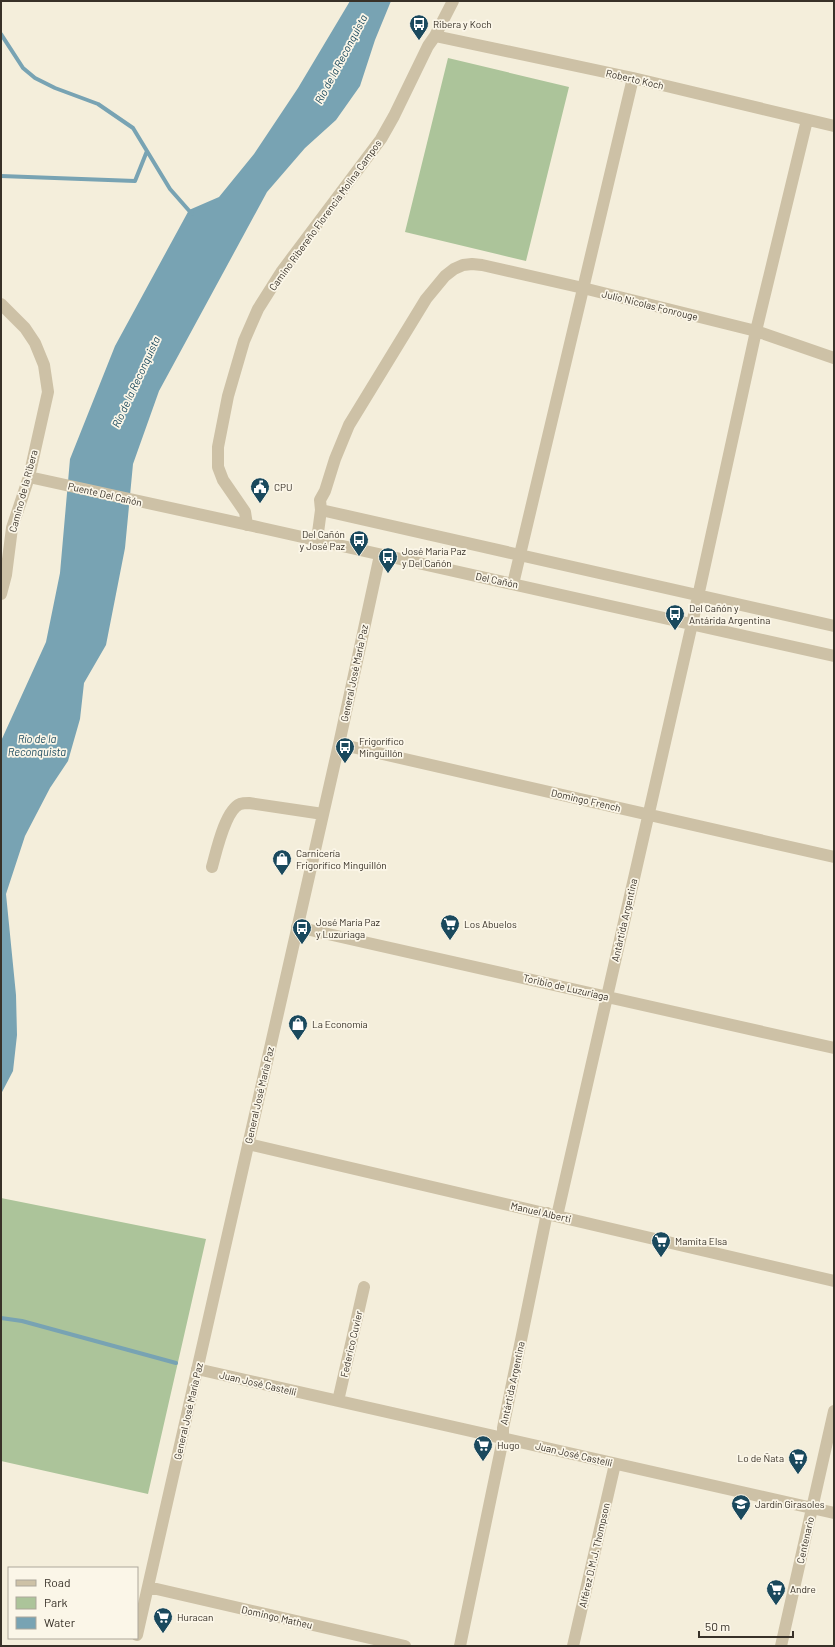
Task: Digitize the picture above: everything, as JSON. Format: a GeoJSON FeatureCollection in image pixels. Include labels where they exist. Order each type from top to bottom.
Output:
{"type":"FeatureCollection","features":[{"type":"Feature","properties":{"kind":"street","name":"Camino Ribereño Florencia Molina Campos"},"geometry":{"type":"LineString","coordinates":[[247,525],[245,512],[223,480],[218,468],[218,448],[228,396],[244,341],[258,309],[282,271],[381,139],[394,116],[428,46],[436,36],[453,1]]}},
{"type":"Feature","properties":{"kind":"street","name":"Roberto Koch"},"geometry":{"type":"LineString","coordinates":[[436,36],[632,78],[834,126]]}},
{"type":"Feature","properties":{"kind":"street"},"geometry":{"type":"LineString","coordinates":[[513,584],[632,78]]}},
{"type":"Feature","properties":{"kind":"street","name":"Antártida Argentina"},"geometry":{"type":"LineString","coordinates":[[460,1646],[503,1439],[503,1428],[552,1215],[607,997],[692,624],[756,331],[807,120]]}},
{"type":"Feature","properties":{"kind":"street","name":"Julio Nicolas Fonrouge"},"geometry":{"type":"LineString","coordinates":[[321,510],[320,500],[349,425],[426,299],[445,276],[454,269],[463,265],[482,265],[583,288],[756,331],[834,358]]}},
{"type":"Feature","properties":{"kind":"street","name":"Camino de la Ribera"},"geometry":{"type":"LineString","coordinates":[[1,304],[25,328],[35,343],[44,365],[48,392],[29,477],[12,528],[6,575],[1,594]]}},
{"type":"Feature","properties":{"kind":"street","name":"Puente Del Cañón"},"geometry":{"type":"LineString","coordinates":[[29,477],[160,506]]}},
{"type":"Feature","properties":{"kind":"street","name":"Del Cañón"},"geometry":{"type":"LineString","coordinates":[[160,506],[834,656]]}},
{"type":"Feature","properties":{"kind":"street"},"geometry":{"type":"LineString","coordinates":[[317,540],[321,510],[834,626]]}},
{"type":"Feature","properties":{"kind":"street","name":"General José María Paz"},"geometry":{"type":"LineString","coordinates":[[138,1631],[339,744],[380,555]]}},
{"type":"Feature","properties":{"kind":"street","name":"Domingo French"},"geometry":{"type":"LineString","coordinates":[[339,744],[834,857]]}},
{"type":"Feature","properties":{"kind":"street"},"geometry":{"type":"LineString","coordinates":[[212,867],[231,813],[239,804],[249,803],[323,814]]}},
{"type":"Feature","properties":{"kind":"street","name":"Toribio de Luzuriaga"},"geometry":{"type":"LineString","coordinates":[[297,926],[834,1048]]}},
{"type":"Feature","properties":{"kind":"street","name":"Manuel Alberti"},"geometry":{"type":"LineString","coordinates":[[248,1144],[834,1281]]}},
{"type":"Feature","properties":{"kind":"street","name":"Federico Cuvier"},"geometry":{"type":"LineString","coordinates":[[338,1401],[364,1287]]}},
{"type":"Feature","properties":{"kind":"street","name":"Juan José Castelli"},"geometry":{"type":"LineString","coordinates":[[197,1369],[834,1513]]}},
{"type":"Feature","properties":{"kind":"street","name":"Centenario"},"geometry":{"type":"LineString","coordinates":[[781,1646],[834,1412]]}},
{"type":"Feature","properties":{"kind":"street","name":"Alférez D.M.J. Thompson"},"geometry":{"type":"LineString","coordinates":[[573,1646],[615,1464]]}},
{"type":"Feature","properties":{"kind":"street","name":"Domingo Matheu"},"geometry":{"type":"LineString","coordinates":[[148,1587],[405,1646]]}},
{"type":"Feature","properties":{"kind":"green space"},"geometry":{"type":"Polygon","coordinates":[[[448,58],[569,87],[526,261],[405,232],[448,58]]]}},
{"type":"Feature","properties":{"kind":"green space"},"geometry":{"type":"Polygon","coordinates":[[[1,1198],[206,1239],[148,1494],[1,1461],[1,1198]]]}},
{"type":"Feature","properties":{"kind":"water","name":"Río de la Reconquista"},"geometry":{"type":"Polygon","coordinates":[[[350,1],[391,1],[375,40],[360,86],[336,120],[305,148],[267,192],[159,391],[133,464],[125,548],[106,645],[84,683],[80,719],[68,761],[50,788],[25,836],[6,894],[16,995],[17,1035],[13,1071],[1,1094],[1,741],[46,642],[60,573],[70,459],[115,346],[189,210],[219,197],[254,154],[298,88],[350,1]]]}},
{"type":"Feature","properties":{"kind":"waterway"},"geometry":{"type":"LineString","coordinates":[[1,34],[23,68],[35,78],[55,88],[98,104],[133,128],[170,189],[192,214]]}},
{"type":"Feature","properties":{"kind":"waterway"},"geometry":{"type":"LineString","coordinates":[[1,176],[135,181],[147,151]]}},
{"type":"Feature","properties":{"kind":"waterway"},"geometry":{"type":"LineString","coordinates":[[1,1318],[22,1321],[176,1363]]}},
{"type":"Feature","properties":{"kind":"place","name":"Ribera y Koch"},"geometry":{"type":"Point","coordinates":[419,41]}},
{"type":"Feature","properties":{"kind":"place","name":"CPU"},"geometry":{"type":"Point","coordinates":[260,504]}},
{"type":"Feature","properties":{"kind":"place","name":"Del Cañón y José Paz"},"geometry":{"type":"Point","coordinates":[359,557]}},
{"type":"Feature","properties":{"kind":"place","name":"José María Paz y Del Cañón"},"geometry":{"type":"Point","coordinates":[388,574]}},
{"type":"Feature","properties":{"kind":"place","name":"Del Cañón y Antárida Argentina"},"geometry":{"type":"Point","coordinates":[675,631]}},
{"type":"Feature","properties":{"kind":"place","name":"Frigorífico Minguillón"},"geometry":{"type":"Point","coordinates":[345,764]}},
{"type":"Feature","properties":{"kind":"place","name":"Carnicería Frigorífico Minguillón"},"geometry":{"type":"Point","coordinates":[282,876]}},
{"type":"Feature","properties":{"kind":"place","name":"Los Abuelos"},"geometry":{"type":"Point","coordinates":[450,941]}},
{"type":"Feature","properties":{"kind":"place","name":"José María Paz y Luzuriaga"},"geometry":{"type":"Point","coordinates":[302,945]}},
{"type":"Feature","properties":{"kind":"place","name":"La Economía"},"geometry":{"type":"Point","coordinates":[298,1041]}},
{"type":"Feature","properties":{"kind":"place","name":"Mamita Elsa"},"geometry":{"type":"Point","coordinates":[661,1258]}},
{"type":"Feature","properties":{"kind":"place","name":"Hugo"},"geometry":{"type":"Point","coordinates":[483,1462]}},
{"type":"Feature","properties":{"kind":"place","name":"Lo de Ñata"},"geometry":{"type":"Point","coordinates":[798,1475]}},
{"type":"Feature","properties":{"kind":"place","name":"Jardín Girasoles"},"geometry":{"type":"Point","coordinates":[741,1521]}},
{"type":"Feature","properties":{"kind":"place","name":"Andre"},"geometry":{"type":"Point","coordinates":[776,1606]}},
{"type":"Feature","properties":{"kind":"place","name":"Huracan"},"geometry":{"type":"Point","coordinates":[163,1634]}}]}
